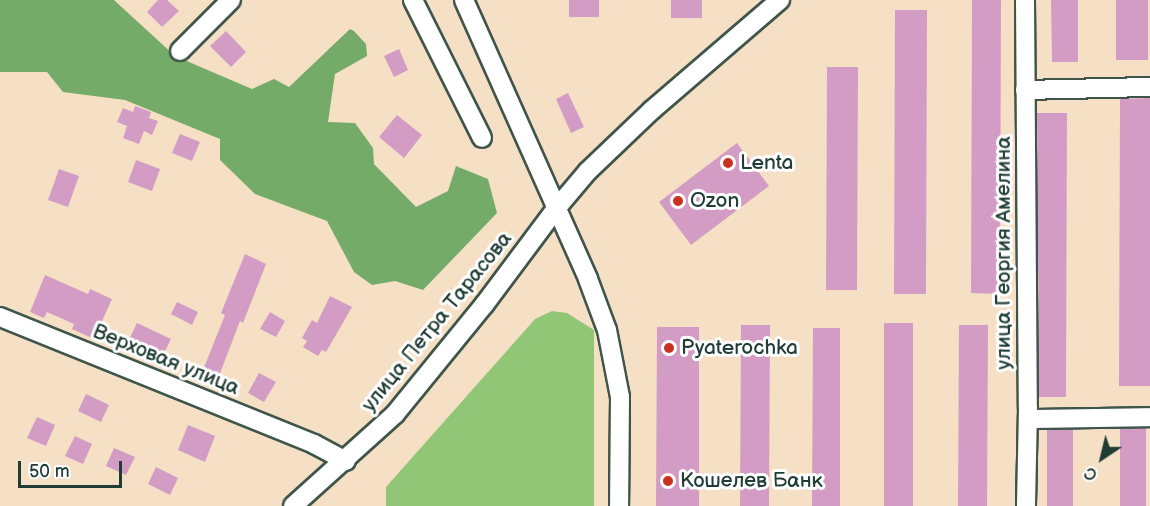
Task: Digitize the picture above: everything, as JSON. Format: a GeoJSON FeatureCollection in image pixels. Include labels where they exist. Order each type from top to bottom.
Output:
{"type":"FeatureCollection","features":[{"type":"Feature","properties":{"kind":"street"},"geometry":{"type":"LineString","coordinates":[[180,51],[231,0]]}},
{"type":"Feature","properties":{"kind":"street"},"geometry":{"type":"LineString","coordinates":[[413,0],[482,138]]}},
{"type":"Feature","properties":{"kind":"street"},"geometry":{"type":"LineString","coordinates":[[464,0],[530,147],[555,210],[588,279],[607,330],[620,397],[619,506]]}},
{"type":"Feature","properties":{"kind":"street","name":"улица Петра Тарасова"},"geometry":{"type":"LineString","coordinates":[[293,506],[346,461],[395,414],[484,305],[555,210],[588,171],[652,110],[780,0]]}},
{"type":"Feature","properties":{"kind":"street","name":"улица Георгия Амелина"},"geometry":{"type":"LineString","coordinates":[[1025,0],[1028,419],[1026,506]]}},
{"type":"Feature","properties":{"kind":"street"},"geometry":{"type":"LineString","coordinates":[[1025,90],[1150,87]]}},
{"type":"Feature","properties":{"kind":"street","name":"Верховая улица"},"geometry":{"type":"LineString","coordinates":[[0,317],[314,444],[346,461]]}},
{"type":"Feature","properties":{"kind":"street"},"geometry":{"type":"LineString","coordinates":[[1028,419],[1150,417]]}},
{"type":"Feature","properties":{"kind":"green space"},"geometry":{"type":"Polygon","coordinates":[[[0,0],[114,0],[175,56],[252,89],[274,79],[289,87],[350,29],[366,44],[367,56],[335,74],[328,122],[355,123],[373,148],[374,164],[416,207],[448,191],[456,166],[488,179],[497,213],[423,290],[395,281],[372,285],[354,272],[327,221],[255,194],[220,160],[220,139],[125,100],[63,92],[47,72],[0,72],[0,0]]]}},
{"type":"Feature","properties":{"kind":"green space"},"geometry":{"type":"Polygon","coordinates":[[[552,311],[567,313],[594,330],[594,506],[386,506],[386,487],[535,319],[552,311]]]}},
{"type":"Feature","properties":{"kind":"building"},"geometry":{"type":"Polygon","coordinates":[[[158,0],[167,0],[179,11],[162,27],[147,12],[158,0]]]}},
{"type":"Feature","properties":{"kind":"building"},"geometry":{"type":"Polygon","coordinates":[[[569,0],[599,0],[599,17],[569,17],[569,0]]]}},
{"type":"Feature","properties":{"kind":"building"},"geometry":{"type":"Polygon","coordinates":[[[671,0],[702,0],[702,18],[671,18],[671,0]]]}},
{"type":"Feature","properties":{"kind":"building"},"geometry":{"type":"Polygon","coordinates":[[[972,0],[1001,0],[1000,294],[971,293],[972,0]]]}},
{"type":"Feature","properties":{"kind":"building"},"geometry":{"type":"Polygon","coordinates":[[[1051,0],[1078,0],[1078,62],[1052,62],[1051,0]]]}},
{"type":"Feature","properties":{"kind":"building"},"geometry":{"type":"Polygon","coordinates":[[[1116,0],[1148,0],[1148,60],[1116,60],[1116,0]]]}},
{"type":"Feature","properties":{"kind":"building"},"geometry":{"type":"Polygon","coordinates":[[[895,10],[927,10],[926,294],[894,294],[895,10]]]}},
{"type":"Feature","properties":{"kind":"building"},"geometry":{"type":"Polygon","coordinates":[[[226,31],[246,52],[231,67],[210,46],[226,31]]]}},
{"type":"Feature","properties":{"kind":"building"},"geometry":{"type":"Polygon","coordinates":[[[399,49],[408,70],[394,77],[384,56],[399,49]]]}},
{"type":"Feature","properties":{"kind":"building"},"geometry":{"type":"Polygon","coordinates":[[[827,67],[858,67],[857,290],[826,290],[827,67]]]}},
{"type":"Feature","properties":{"kind":"building"},"geometry":{"type":"Polygon","coordinates":[[[568,93],[584,127],[571,133],[556,99],[568,93]]]}},
{"type":"Feature","properties":{"kind":"building"},"geometry":{"type":"Polygon","coordinates":[[[1150,98],[1150,386],[1119,386],[1120,99],[1150,98]]]}},
{"type":"Feature","properties":{"kind":"building"},"geometry":{"type":"Polygon","coordinates":[[[135,106],[151,112],[149,118],[158,121],[152,135],[144,131],[139,144],[123,138],[127,126],[117,122],[123,108],[133,112],[135,106]]]}},
{"type":"Feature","properties":{"kind":"building"},"geometry":{"type":"Polygon","coordinates":[[[1037,113],[1067,113],[1066,397],[1039,397],[1037,113]]]}},
{"type":"Feature","properties":{"kind":"building"},"geometry":{"type":"Polygon","coordinates":[[[397,115],[422,135],[404,158],[379,137],[397,115]]]}},
{"type":"Feature","properties":{"kind":"building"},"geometry":{"type":"Polygon","coordinates":[[[180,134],[200,142],[192,161],[172,153],[180,134]]]}},
{"type":"Feature","properties":{"kind":"building"},"geometry":{"type":"Polygon","coordinates":[[[737,143],[769,186],[691,245],[659,202],[737,143]]]}},
{"type":"Feature","properties":{"kind":"building"},"geometry":{"type":"Polygon","coordinates":[[[136,160],[160,169],[152,191],[128,182],[136,160]]]}},
{"type":"Feature","properties":{"kind":"building"},"geometry":{"type":"Polygon","coordinates":[[[59,169],[79,176],[68,207],[48,200],[59,169]]]}},
{"type":"Feature","properties":{"kind":"building"},"geometry":{"type":"Polygon","coordinates":[[[245,254],[266,264],[243,323],[240,321],[219,376],[203,370],[225,315],[221,313],[245,254]]]}},
{"type":"Feature","properties":{"kind":"building"},"geometry":{"type":"Polygon","coordinates":[[[45,275],[88,294],[90,289],[112,299],[94,339],[72,329],[74,324],[47,312],[44,318],[30,312],[45,275]]]}},
{"type":"Feature","properties":{"kind":"building"},"geometry":{"type":"Polygon","coordinates":[[[330,296],[352,307],[326,352],[322,350],[318,356],[303,347],[307,341],[302,338],[312,320],[317,323],[330,296]]]}},
{"type":"Feature","properties":{"kind":"building"},"geometry":{"type":"Polygon","coordinates":[[[177,302],[198,312],[192,325],[171,314],[177,302]]]}},
{"type":"Feature","properties":{"kind":"building"},"geometry":{"type":"Polygon","coordinates":[[[270,312],[285,321],[276,337],[260,329],[270,312]]]}},
{"type":"Feature","properties":{"kind":"building"},"geometry":{"type":"Polygon","coordinates":[[[137,323],[171,339],[158,365],[125,348],[137,323]]]}},
{"type":"Feature","properties":{"kind":"building"},"geometry":{"type":"Polygon","coordinates":[[[884,323],[913,323],[913,506],[884,506],[884,323]]]}},
{"type":"Feature","properties":{"kind":"building"},"geometry":{"type":"Polygon","coordinates":[[[741,325],[770,325],[769,506],[740,506],[741,325]]]}},
{"type":"Feature","properties":{"kind":"building"},"geometry":{"type":"Polygon","coordinates":[[[959,325],[988,325],[987,506],[958,506],[959,325]]]}},
{"type":"Feature","properties":{"kind":"building"},"geometry":{"type":"Polygon","coordinates":[[[657,327],[699,327],[699,506],[656,506],[657,327]]]}},
{"type":"Feature","properties":{"kind":"building"},"geometry":{"type":"Polygon","coordinates":[[[813,328],[840,328],[840,506],[812,506],[813,328]]]}},
{"type":"Feature","properties":{"kind":"building"},"geometry":{"type":"Polygon","coordinates":[[[259,373],[276,382],[264,402],[248,393],[259,373]]]}},
{"type":"Feature","properties":{"kind":"building"},"geometry":{"type":"Polygon","coordinates":[[[86,394],[109,405],[101,422],[78,411],[86,394]]]}},
{"type":"Feature","properties":{"kind":"building"},"geometry":{"type":"Polygon","coordinates":[[[37,417],[55,425],[46,446],[27,438],[37,417]]]}},
{"type":"Feature","properties":{"kind":"building"},"geometry":{"type":"Polygon","coordinates":[[[188,425],[215,436],[205,462],[178,450],[188,425]]]}},
{"type":"Feature","properties":{"kind":"building"},"geometry":{"type":"Polygon","coordinates":[[[1146,428],[1146,506],[1120,506],[1120,429],[1146,428]]]}},
{"type":"Feature","properties":{"kind":"building"},"geometry":{"type":"Polygon","coordinates":[[[1047,430],[1073,430],[1073,506],[1047,506],[1047,430]]]}},
{"type":"Feature","properties":{"kind":"building"},"geometry":{"type":"Polygon","coordinates":[[[75,436],[92,444],[83,464],[65,456],[75,436]]]}},
{"type":"Feature","properties":{"kind":"building"},"geometry":{"type":"Polygon","coordinates":[[[114,448],[135,457],[126,475],[106,466],[114,448]]]}},
{"type":"Feature","properties":{"kind":"building"},"geometry":{"type":"Polygon","coordinates":[[[156,467],[178,478],[170,495],[148,484],[156,467]]]}},
{"type":"Feature","properties":{"kind":"place","name":"Lenta"},"geometry":{"type":"Point","coordinates":[728,163]}},
{"type":"Feature","properties":{"kind":"place","name":"Ozon"},"geometry":{"type":"Point","coordinates":[678,201]}},
{"type":"Feature","properties":{"kind":"place","name":"Pyaterochka"},"geometry":{"type":"Point","coordinates":[669,348]}},
{"type":"Feature","properties":{"kind":"place","name":"Кошелев Банк"},"geometry":{"type":"Point","coordinates":[668,481]}}]}
